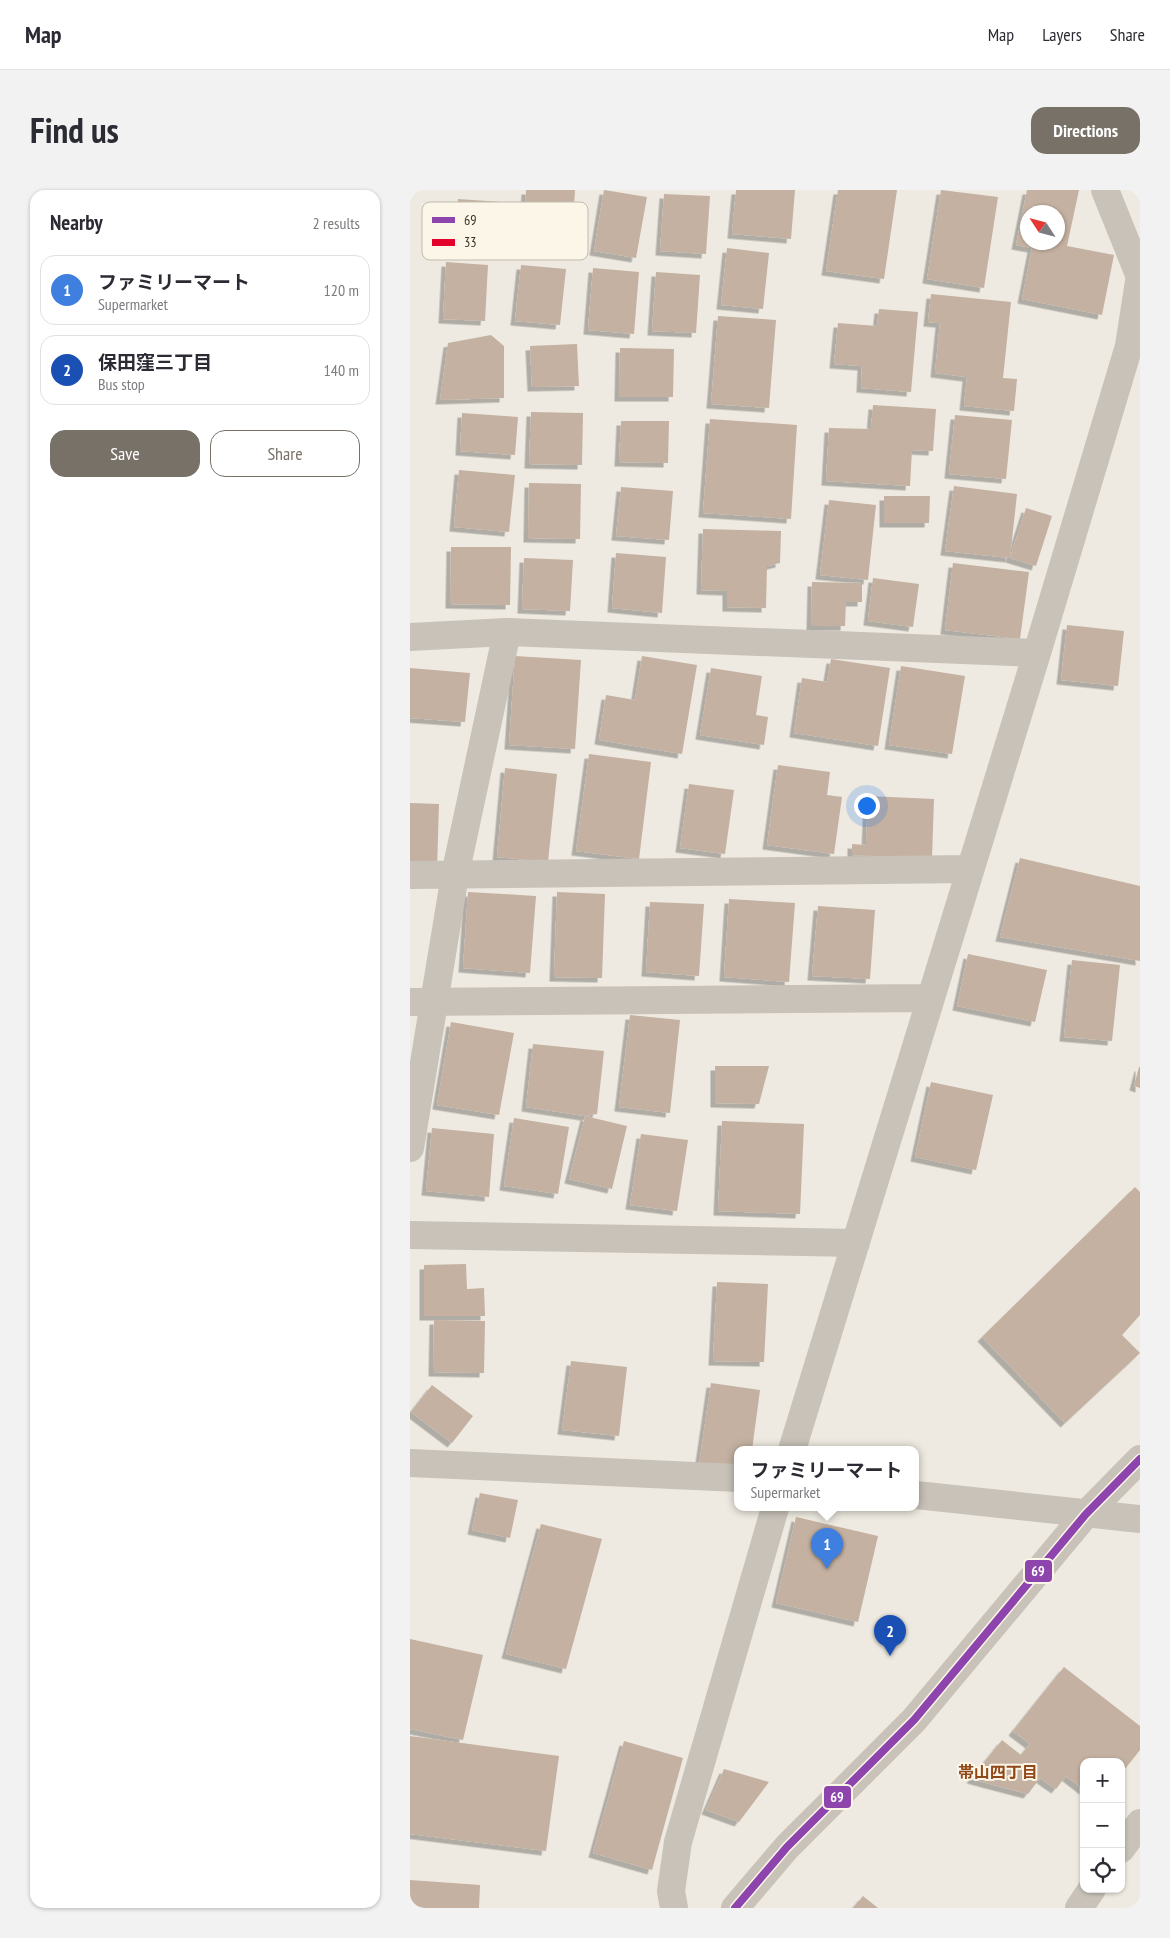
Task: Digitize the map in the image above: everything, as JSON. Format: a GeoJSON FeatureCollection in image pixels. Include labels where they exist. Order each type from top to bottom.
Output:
{"type":"FeatureCollection","features":[{"type":"Feature","properties":{"kind":"street"},"geometry":{"type":"LineString","coordinates":[[793,1446],[1037,653],[1129,346],[1140,276],[1105,190]]}},
{"type":"Feature","properties":{"kind":"street"},"geometry":{"type":"LineString","coordinates":[[410,637],[507,632],[1037,653]]}},
{"type":"Feature","properties":{"kind":"street"},"geometry":{"type":"LineString","coordinates":[[410,1148],[422,1002],[455,875],[507,632]]}},
{"type":"Feature","properties":{"kind":"street"},"geometry":{"type":"LineString","coordinates":[[410,875],[970,869]]}},
{"type":"Feature","properties":{"kind":"street"},"geometry":{"type":"LineString","coordinates":[[422,1002],[930,998]]}},
{"type":"Feature","properties":{"kind":"street"},"geometry":{"type":"LineString","coordinates":[[410,1235],[856,1243]]}},
{"type":"Feature","properties":{"kind":"street"},"geometry":{"type":"LineString","coordinates":[[735,1908],[786,1847],[914,1720],[1086,1514],[1140,1459]]}},
{"type":"Feature","properties":{"kind":"street"},"geometry":{"type":"LineString","coordinates":[[410,1463],[734,1478]]}},
{"type":"Feature","properties":{"kind":"street"},"geometry":{"type":"LineString","coordinates":[[919,1495],[1140,1519]]}},
{"type":"Feature","properties":{"kind":"street"},"geometry":{"type":"LineString","coordinates":[[674,1908],[671,1891],[678,1842],[774,1511]]}},
{"type":"Feature","properties":{"kind":"street"},"geometry":{"type":"LineString","coordinates":[[1122,1848],[1140,1823]]}},
{"type":"Feature","properties":{"kind":"street"},"geometry":{"type":"LineString","coordinates":[[1079,1908],[1089,1893]]}},
{"type":"Feature","properties":{"kind":"building"},"geometry":{"type":"Polygon","coordinates":[[[526,190],[575,190],[574,202],[525,202],[526,190]]]}},
{"type":"Feature","properties":{"kind":"building"},"geometry":{"type":"Polygon","coordinates":[[[604,190],[647,197],[636,258],[594,251],[604,190]]]}},
{"type":"Feature","properties":{"kind":"building"},"geometry":{"type":"Polygon","coordinates":[[[736,190],[795,190],[791,239],[732,234],[736,190]]]}},
{"type":"Feature","properties":{"kind":"building"},"geometry":{"type":"Polygon","coordinates":[[[838,190],[897,190],[884,279],[826,271],[838,190]]]}},
{"type":"Feature","properties":{"kind":"building"},"geometry":{"type":"Polygon","coordinates":[[[941,190],[998,197],[984,288],[927,279],[941,190]]]}},
{"type":"Feature","properties":{"kind":"building"},"geometry":{"type":"Polygon","coordinates":[[[1027,190],[1079,190],[1067,246],[1114,255],[1102,315],[1022,299],[1032,250],[1065,250],[1065,205],[1024,205],[1027,190]]]}},
{"type":"Feature","properties":{"kind":"building"},"geometry":{"type":"Polygon","coordinates":[[[664,194],[710,196],[706,254],[660,251],[664,194]]]}},
{"type":"Feature","properties":{"kind":"building"},"geometry":{"type":"Polygon","coordinates":[[[458,199],[502,202],[458,202],[458,199]]]}},
{"type":"Feature","properties":{"kind":"building"},"geometry":{"type":"Polygon","coordinates":[[[1020,225],[1020,246],[1016,245],[1020,225]]]}},
{"type":"Feature","properties":{"kind":"building"},"geometry":{"type":"Polygon","coordinates":[[[727,248],[769,253],[763,309],[721,305],[727,248]]]}},
{"type":"Feature","properties":{"kind":"building"},"geometry":{"type":"Polygon","coordinates":[[[446,262],[488,265],[485,321],[443,319],[446,262]]]}},
{"type":"Feature","properties":{"kind":"building"},"geometry":{"type":"Polygon","coordinates":[[[521,265],[566,269],[560,325],[515,321],[521,265]]]}},
{"type":"Feature","properties":{"kind":"building"},"geometry":{"type":"Polygon","coordinates":[[[593,268],[639,272],[634,334],[588,330],[593,268]]]}},
{"type":"Feature","properties":{"kind":"building"},"geometry":{"type":"Polygon","coordinates":[[[656,272],[700,275],[696,333],[652,331],[656,272]]]}},
{"type":"Feature","properties":{"kind":"building"},"geometry":{"type":"Polygon","coordinates":[[[931,294],[1011,302],[1003,378],[1017,379],[1014,411],[964,406],[967,377],[935,373],[940,323],[928,322],[931,294]]]}},
{"type":"Feature","properties":{"kind":"building"},"geometry":{"type":"Polygon","coordinates":[[[879,309],[918,312],[911,392],[861,388],[862,366],[834,364],[838,323],[877,326],[879,309]]]}},
{"type":"Feature","properties":{"kind":"building"},"geometry":{"type":"Polygon","coordinates":[[[718,316],[776,320],[769,408],[711,404],[718,316]]]}},
{"type":"Feature","properties":{"kind":"building"},"geometry":{"type":"Polygon","coordinates":[[[491,335],[504,346],[504,398],[440,400],[448,343],[491,335]]]}},
{"type":"Feature","properties":{"kind":"building"},"geometry":{"type":"Polygon","coordinates":[[[577,344],[579,386],[532,387],[530,346],[577,344]]]}},
{"type":"Feature","properties":{"kind":"building"},"geometry":{"type":"Polygon","coordinates":[[[620,348],[674,349],[673,397],[619,397],[620,348]]]}},
{"type":"Feature","properties":{"kind":"building"},"geometry":{"type":"Polygon","coordinates":[[[873,405],[936,409],[933,451],[912,450],[910,486],[826,481],[829,428],[871,429],[873,405]]]}},
{"type":"Feature","properties":{"kind":"building"},"geometry":{"type":"Polygon","coordinates":[[[531,412],[583,413],[582,465],[529,464],[531,412]]]}},
{"type":"Feature","properties":{"kind":"building"},"geometry":{"type":"Polygon","coordinates":[[[462,413],[518,417],[515,455],[460,451],[462,413]]]}},
{"type":"Feature","properties":{"kind":"building"},"geometry":{"type":"Polygon","coordinates":[[[955,415],[1012,420],[1006,479],[949,474],[955,415]]]}},
{"type":"Feature","properties":{"kind":"building"},"geometry":{"type":"Polygon","coordinates":[[[710,419],[797,425],[791,519],[703,513],[710,419]]]}},
{"type":"Feature","properties":{"kind":"building"},"geometry":{"type":"Polygon","coordinates":[[[621,421],[669,421],[668,463],[619,462],[621,421]]]}},
{"type":"Feature","properties":{"kind":"building"},"geometry":{"type":"Polygon","coordinates":[[[459,470],[515,475],[509,532],[454,527],[459,470]]]}},
{"type":"Feature","properties":{"kind":"building"},"geometry":{"type":"Polygon","coordinates":[[[529,483],[581,484],[580,539],[528,538],[529,483]]]}},
{"type":"Feature","properties":{"kind":"building"},"geometry":{"type":"Polygon","coordinates":[[[954,486],[1017,494],[1010,558],[945,551],[954,486]]]}},
{"type":"Feature","properties":{"kind":"building"},"geometry":{"type":"Polygon","coordinates":[[[621,487],[673,491],[669,540],[616,536],[621,487]]]}},
{"type":"Feature","properties":{"kind":"building"},"geometry":{"type":"Polygon","coordinates":[[[884,496],[930,496],[929,523],[884,523],[884,496]]]}},
{"type":"Feature","properties":{"kind":"building"},"geometry":{"type":"Polygon","coordinates":[[[829,500],[876,505],[868,580],[820,575],[829,500]]]}},
{"type":"Feature","properties":{"kind":"building"},"geometry":{"type":"Polygon","coordinates":[[[1026,508],[1052,516],[1036,566],[1010,558],[1026,508]]]}},
{"type":"Feature","properties":{"kind":"building"},"geometry":{"type":"Polygon","coordinates":[[[703,529],[781,531],[780,563],[767,566],[766,608],[727,607],[727,591],[701,590],[703,529]]]}},
{"type":"Feature","properties":{"kind":"building"},"geometry":{"type":"Polygon","coordinates":[[[451,547],[511,547],[510,605],[450,604],[451,547]]]}},
{"type":"Feature","properties":{"kind":"building"},"geometry":{"type":"Polygon","coordinates":[[[616,553],[666,557],[662,613],[612,608],[616,553]]]}},
{"type":"Feature","properties":{"kind":"building"},"geometry":{"type":"Polygon","coordinates":[[[524,558],[573,560],[570,611],[522,609],[524,558]]]}},
{"type":"Feature","properties":{"kind":"building"},"geometry":{"type":"Polygon","coordinates":[[[953,563],[1029,572],[1020,639],[945,630],[953,563]]]}},
{"type":"Feature","properties":{"kind":"building"},"geometry":{"type":"Polygon","coordinates":[[[873,578],[919,584],[913,627],[868,621],[873,578]]]}},
{"type":"Feature","properties":{"kind":"building"},"geometry":{"type":"Polygon","coordinates":[[[812,582],[862,583],[862,602],[846,602],[845,626],[811,626],[812,582]]]}},
{"type":"Feature","properties":{"kind":"building"},"geometry":{"type":"Polygon","coordinates":[[[1067,625],[1124,631],[1118,686],[1061,680],[1067,625]]]}},
{"type":"Feature","properties":{"kind":"building"},"geometry":{"type":"Polygon","coordinates":[[[515,656],[581,660],[575,749],[509,745],[515,656]]]}},
{"type":"Feature","properties":{"kind":"building"},"geometry":{"type":"Polygon","coordinates":[[[642,656],[697,665],[682,754],[599,740],[606,695],[635,700],[642,656]]]}},
{"type":"Feature","properties":{"kind":"building"},"geometry":{"type":"Polygon","coordinates":[[[831,659],[890,668],[878,746],[794,733],[802,678],[827,682],[831,659]]]}},
{"type":"Feature","properties":{"kind":"building"},"geometry":{"type":"Polygon","coordinates":[[[901,666],[965,676],[952,754],[889,745],[901,666]]]}},
{"type":"Feature","properties":{"kind":"building"},"geometry":{"type":"Polygon","coordinates":[[[410,668],[470,673],[465,722],[410,718],[410,668]]]}},
{"type":"Feature","properties":{"kind":"building"},"geometry":{"type":"Polygon","coordinates":[[[711,668],[762,676],[756,715],[768,717],[764,745],[700,735],[711,668]]]}},
{"type":"Feature","properties":{"kind":"building"},"geometry":{"type":"Polygon","coordinates":[[[589,754],[651,762],[639,859],[576,851],[589,754]]]}},
{"type":"Feature","properties":{"kind":"building"},"geometry":{"type":"Polygon","coordinates":[[[778,765],[830,772],[827,795],[842,797],[834,854],[767,845],[778,765]]]}},
{"type":"Feature","properties":{"kind":"building"},"geometry":{"type":"Polygon","coordinates":[[[505,768],[557,774],[548,862],[497,857],[505,768]]]}},
{"type":"Feature","properties":{"kind":"building"},"geometry":{"type":"Polygon","coordinates":[[[689,784],[734,790],[725,854],[680,848],[689,784]]]}},
{"type":"Feature","properties":{"kind":"building"},"geometry":{"type":"Polygon","coordinates":[[[868,796],[934,799],[932,858],[852,855],[852,844],[866,845],[868,796]]]}},
{"type":"Feature","properties":{"kind":"building"},"geometry":{"type":"Polygon","coordinates":[[[410,803],[439,804],[437,870],[410,869],[410,803]]]}},
{"type":"Feature","properties":{"kind":"building"},"geometry":{"type":"Polygon","coordinates":[[[1020,858],[1140,886],[1140,961],[1000,937],[1020,858]]]}},
{"type":"Feature","properties":{"kind":"building"},"geometry":{"type":"Polygon","coordinates":[[[468,892],[536,896],[530,973],[463,968],[468,892]]]}},
{"type":"Feature","properties":{"kind":"building"},"geometry":{"type":"Polygon","coordinates":[[[557,892],[605,894],[602,978],[554,977],[557,892]]]}},
{"type":"Feature","properties":{"kind":"building"},"geometry":{"type":"Polygon","coordinates":[[[729,899],[795,903],[789,982],[724,977],[729,899]]]}},
{"type":"Feature","properties":{"kind":"building"},"geometry":{"type":"Polygon","coordinates":[[[650,902],[704,904],[699,976],[646,972],[650,902]]]}},
{"type":"Feature","properties":{"kind":"building"},"geometry":{"type":"Polygon","coordinates":[[[818,906],[875,910],[870,979],[812,976],[818,906]]]}},
{"type":"Feature","properties":{"kind":"building"},"geometry":{"type":"Polygon","coordinates":[[[968,954],[1047,970],[1035,1022],[957,1006],[968,954]]]}},
{"type":"Feature","properties":{"kind":"building"},"geometry":{"type":"Polygon","coordinates":[[[1072,960],[1120,965],[1112,1041],[1064,1037],[1072,960]]]}},
{"type":"Feature","properties":{"kind":"building"},"geometry":{"type":"Polygon","coordinates":[[[630,1015],[680,1020],[670,1113],[619,1107],[630,1015]]]}},
{"type":"Feature","properties":{"kind":"building"},"geometry":{"type":"Polygon","coordinates":[[[451,1022],[514,1033],[499,1115],[437,1105],[451,1022]]]}},
{"type":"Feature","properties":{"kind":"building"},"geometry":{"type":"Polygon","coordinates":[[[533,1044],[604,1051],[597,1114],[585,1116],[526,1107],[533,1044]]]}},
{"type":"Feature","properties":{"kind":"building"},"geometry":{"type":"Polygon","coordinates":[[[715,1066],[769,1066],[759,1104],[715,1103],[715,1066]]]}},
{"type":"Feature","properties":{"kind":"building"},"geometry":{"type":"Polygon","coordinates":[[[1140,1067],[1140,1088],[1134,1086],[1140,1067]]]}},
{"type":"Feature","properties":{"kind":"building"},"geometry":{"type":"Polygon","coordinates":[[[931,1082],[993,1095],[976,1170],[915,1157],[931,1082]]]}},
{"type":"Feature","properties":{"kind":"building"},"geometry":{"type":"Polygon","coordinates":[[[585,1116],[627,1126],[612,1189],[569,1179],[585,1116]]]}},
{"type":"Feature","properties":{"kind":"building"},"geometry":{"type":"Polygon","coordinates":[[[514,1118],[569,1127],[558,1194],[504,1186],[514,1118]]]}},
{"type":"Feature","properties":{"kind":"building"},"geometry":{"type":"Polygon","coordinates":[[[722,1121],[804,1124],[800,1214],[718,1211],[722,1121]]]}},
{"type":"Feature","properties":{"kind":"building"},"geometry":{"type":"Polygon","coordinates":[[[432,1128],[494,1134],[489,1197],[426,1191],[432,1128]]]}},
{"type":"Feature","properties":{"kind":"building"},"geometry":{"type":"Polygon","coordinates":[[[641,1134],[688,1140],[677,1211],[630,1205],[641,1134]]]}},
{"type":"Feature","properties":{"kind":"building"},"geometry":{"type":"Polygon","coordinates":[[[1135,1187],[1140,1192],[1140,1315],[1122,1335],[1140,1353],[1065,1423],[982,1337],[1135,1187]]]}},
{"type":"Feature","properties":{"kind":"building"},"geometry":{"type":"Polygon","coordinates":[[[466,1264],[467,1289],[484,1288],[485,1316],[424,1316],[424,1265],[466,1264]]]}},
{"type":"Feature","properties":{"kind":"building"},"geometry":{"type":"Polygon","coordinates":[[[717,1282],[768,1284],[764,1362],[713,1361],[717,1282]]]}},
{"type":"Feature","properties":{"kind":"building"},"geometry":{"type":"Polygon","coordinates":[[[434,1320],[485,1321],[484,1373],[433,1372],[434,1320]]]}},
{"type":"Feature","properties":{"kind":"building"},"geometry":{"type":"Polygon","coordinates":[[[571,1361],[627,1367],[619,1436],[562,1430],[571,1361]]]}},
{"type":"Feature","properties":{"kind":"building"},"geometry":{"type":"Polygon","coordinates":[[[711,1383],[760,1390],[753,1446],[734,1446],[734,1469],[699,1465],[711,1383]]]}},
{"type":"Feature","properties":{"kind":"building"},"geometry":{"type":"Polygon","coordinates":[[[432,1385],[473,1416],[452,1443],[411,1412],[432,1385]]]}},
{"type":"Feature","properties":{"kind":"building"},"geometry":{"type":"Polygon","coordinates":[[[480,1493],[518,1500],[510,1538],[472,1530],[480,1493]]]}},
{"type":"Feature","properties":{"kind":"building"},"geometry":{"type":"Polygon","coordinates":[[[796,1517],[878,1536],[858,1622],[776,1603],[796,1517]]]}},
{"type":"Feature","properties":{"kind":"building"},"geometry":{"type":"Polygon","coordinates":[[[541,1524],[602,1539],[566,1669],[506,1654],[541,1524]]]}},
{"type":"Feature","properties":{"kind":"building"},"geometry":{"type":"Polygon","coordinates":[[[410,1639],[483,1655],[463,1740],[410,1729],[410,1639]]]}},
{"type":"Feature","properties":{"kind":"building"},"geometry":{"type":"Polygon","coordinates":[[[1064,1667],[1140,1726],[1140,1750],[1125,1769],[1125,1758],[1080,1758],[1080,1787],[1066,1776],[1056,1789],[1040,1778],[1028,1794],[971,1779],[1002,1740],[1021,1755],[1030,1744],[1013,1731],[1064,1667]]]}},
{"type":"Feature","properties":{"kind":"building"},"geometry":{"type":"Polygon","coordinates":[[[410,1736],[559,1756],[546,1851],[410,1834],[410,1736]]]}},
{"type":"Feature","properties":{"kind":"building"},"geometry":{"type":"Polygon","coordinates":[[[624,1741],[683,1758],[652,1870],[593,1853],[624,1741]]]}},
{"type":"Feature","properties":{"kind":"building"},"geometry":{"type":"Polygon","coordinates":[[[724,1769],[769,1782],[739,1822],[706,1810],[724,1769]]]}},
{"type":"Feature","properties":{"kind":"building"},"geometry":{"type":"Polygon","coordinates":[[[410,1880],[480,1885],[479,1908],[410,1908],[410,1880]]]}},
{"type":"Feature","properties":{"kind":"building"},"geometry":{"type":"Polygon","coordinates":[[[863,1896],[878,1908],[853,1908],[863,1896]]]}},
{"type":"Feature","properties":{"kind":"transit line","name":"69"},"geometry":{"type":"LineString","coordinates":[[735,1908],[787,1847],[914,1720],[1086,1514],[1140,1459]]}},
{"type":"Feature","properties":{"kind":"place","name":"ファミリーマート"},"geometry":{"type":"Point","coordinates":[827,1569]}},
{"type":"Feature","properties":{"kind":"place","name":"保田窪三丁目"},"geometry":{"type":"Point","coordinates":[890,1656]}},
{"type":"Feature","properties":{"kind":"district","name":"帯山四丁目"},"geometry":{"type":"Point","coordinates":[998,1772]}}]}
